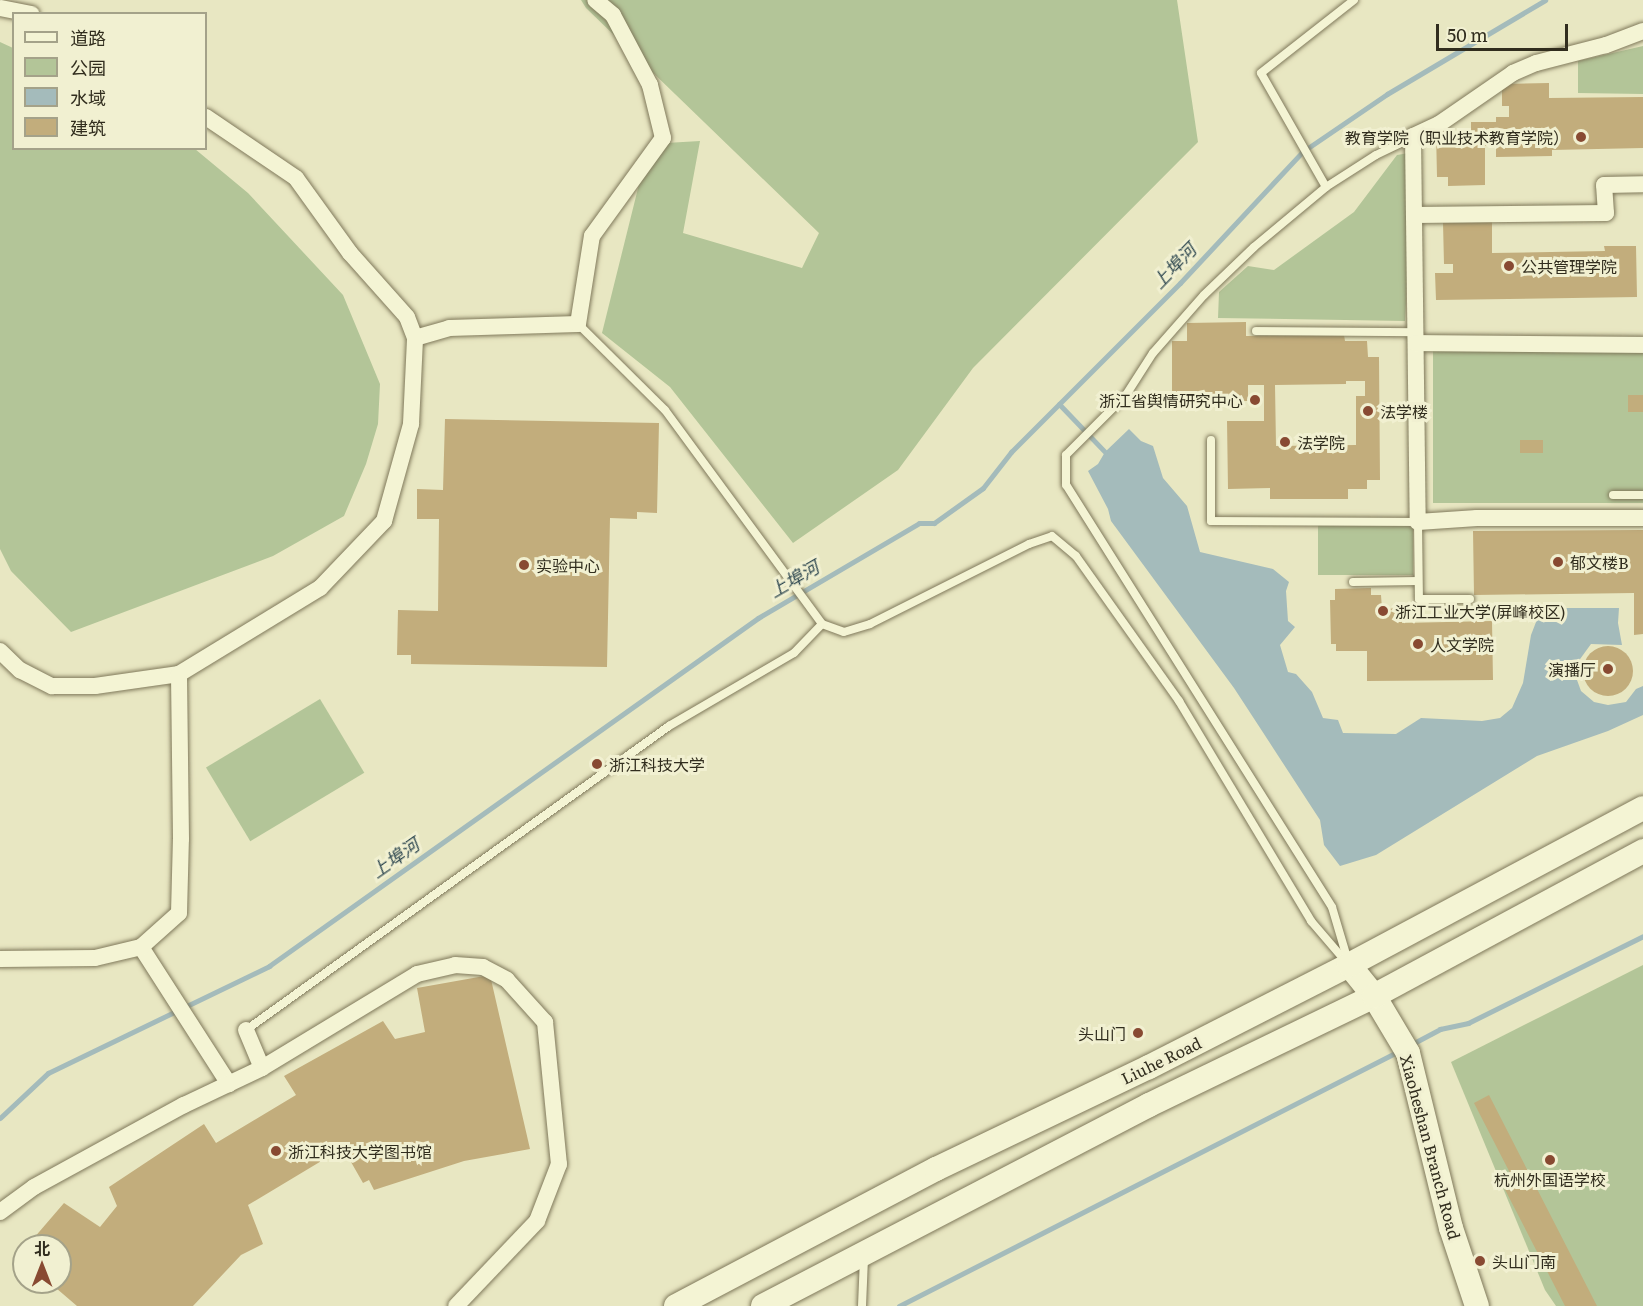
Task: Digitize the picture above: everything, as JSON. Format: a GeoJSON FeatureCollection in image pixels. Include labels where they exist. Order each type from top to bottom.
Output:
{"type":"FeatureCollection","features":[{"type":"Feature","properties":{"kind":"main road","name":"Liuhe Road"},"geometry":{"type":"LineString","coordinates":[[676,1306],[936,1169],[1149,1067],[1349,965],[1643,808]]}},
{"type":"Feature","properties":{"kind":"main road"},"geometry":{"type":"LineString","coordinates":[[763,1306],[1149,1105],[1374,996],[1643,851]]}},
{"type":"Feature","properties":{"kind":"main road","name":"Xiaoheshan Branch Road"},"geometry":{"type":"LineString","coordinates":[[1349,965],[1374,996],[1404,1047],[1451,1228],[1477,1306]]}},
{"type":"Feature","properties":{"kind":"street"},"geometry":{"type":"LineString","coordinates":[[415,338],[449,328],[578,324],[592,236],[663,138],[650,84],[613,15],[595,0]]}},
{"type":"Feature","properties":{"kind":"street"},"geometry":{"type":"LineString","coordinates":[[9,6],[26,12]]}},
{"type":"Feature","properties":{"kind":"street"},"geometry":{"type":"LineString","coordinates":[[1643,31],[1606,45],[1536,63],[1513,73],[1439,124],[1413,136],[1418,522],[1477,518],[1643,518]]}},
{"type":"Feature","properties":{"kind":"street"},"geometry":{"type":"LineString","coordinates":[[0,651],[20,670],[52,686],[95,686],[179,674],[320,588],[384,521],[411,424],[415,338],[407,316],[350,252],[296,178],[207,118]]}},
{"type":"Feature","properties":{"kind":"street"},"geometry":{"type":"LineString","coordinates":[[1414,215],[1606,213],[1604,185],[1643,184]]}},
{"type":"Feature","properties":{"kind":"street"},"geometry":{"type":"LineString","coordinates":[[1416,338],[1643,345]]}},
{"type":"Feature","properties":{"kind":"street"},"geometry":{"type":"LineString","coordinates":[[0,958],[95,958],[141,947],[179,913],[181,839],[179,674]]}},
{"type":"Feature","properties":{"kind":"street"},"geometry":{"type":"LineString","coordinates":[[141,947],[229,1084]]}},
{"type":"Feature","properties":{"kind":"street"},"geometry":{"type":"LineString","coordinates":[[0,1212],[34,1186],[262,1068],[417,974],[455,965],[483,967],[507,980],[545,1022],[559,1164],[537,1221],[456,1306]]}},
{"type":"Feature","properties":{"kind":"street"},"geometry":{"type":"LineString","coordinates":[[246,1030],[262,1068]]}},
{"type":"Feature","properties":{"kind":"lane"},"geometry":{"type":"LineString","coordinates":[[1326,187],[1261,74],[1354,0]]}},
{"type":"Feature","properties":{"kind":"lane"},"geometry":{"type":"LineString","coordinates":[[1349,965],[1332,907],[1066,485],[1066,454],[1126,395],[1153,353],[1204,295],[1254,247],[1326,187],[1376,155],[1413,136]]}},
{"type":"Feature","properties":{"kind":"lane"},"geometry":{"type":"LineString","coordinates":[[578,324],[665,410],[822,624],[844,632],[870,624],[1029,544],[1052,536],[1076,556],[1179,701],[1311,921],[1349,965]]}},
{"type":"Feature","properties":{"kind":"lane"},"geometry":{"type":"LineString","coordinates":[[1256,331],[1416,338]]}},
{"type":"Feature","properties":{"kind":"lane"},"geometry":{"type":"LineString","coordinates":[[1211,440],[1211,521],[1418,522],[1419,599],[1470,599]]}},
{"type":"Feature","properties":{"kind":"lane"},"geometry":{"type":"LineString","coordinates":[[1614,495],[1643,495]]}},
{"type":"Feature","properties":{"kind":"lane"},"geometry":{"type":"LineString","coordinates":[[1353,582],[1418,581]]}},
{"type":"Feature","properties":{"kind":"lane"},"geometry":{"type":"LineString","coordinates":[[246,1030],[669,726],[794,653],[822,624]]}},
{"type":"Feature","properties":{"kind":"lane"},"geometry":{"type":"LineString","coordinates":[[862,1306],[864,1252]]}},
{"type":"Feature","properties":{"kind":"green space"},"geometry":{"type":"Polygon","coordinates":[[[581,0],[1177,0],[1198,142],[973,368],[898,470],[793,543],[670,387],[602,333],[649,144],[700,141],[683,233],[802,268],[819,233],[586,8],[581,0]]]}},
{"type":"Feature","properties":{"kind":"green space"},"geometry":{"type":"Polygon","coordinates":[[[0,42],[12,48],[12,150],[196,150],[248,193],[343,295],[380,384],[378,424],[366,464],[344,516],[273,556],[71,632],[11,571],[0,549],[0,42]]]}},
{"type":"Feature","properties":{"kind":"green space"},"geometry":{"type":"Polygon","coordinates":[[[1643,46],[1643,94],[1578,93],[1578,61],[1643,46]]]}},
{"type":"Feature","properties":{"kind":"green space"},"geometry":{"type":"Polygon","coordinates":[[[1409,153],[1410,230],[1405,321],[1218,318],[1219,292],[1248,266],[1274,270],[1354,212],[1397,155],[1409,153]]]}},
{"type":"Feature","properties":{"kind":"green space"},"geometry":{"type":"Polygon","coordinates":[[[1433,347],[1643,347],[1643,503],[1433,503],[1433,347]]]}},
{"type":"Feature","properties":{"kind":"green space"},"geometry":{"type":"Polygon","coordinates":[[[1318,525],[1413,525],[1413,575],[1318,575],[1318,525]]]}},
{"type":"Feature","properties":{"kind":"green space"},"geometry":{"type":"Polygon","coordinates":[[[320,699],[364,773],[250,841],[206,768],[320,699]]]}},
{"type":"Feature","properties":{"kind":"green space","name":"杭州外国语学校"},"geometry":{"type":"Polygon","coordinates":[[[1643,965],[1643,1306],[1556,1306],[1545,1290],[1451,1062],[1643,965]]]}},
{"type":"Feature","properties":{"kind":"water"},"geometry":{"type":"Polygon","coordinates":[[[1129,429],[1141,441],[1153,446],[1163,478],[1187,506],[1200,552],[1273,569],[1289,582],[1286,591],[1288,621],[1295,627],[1280,645],[1288,672],[1296,674],[1312,692],[1323,718],[1338,720],[1343,733],[1396,734],[1421,718],[1482,721],[1500,718],[1512,708],[1523,683],[1531,635],[1538,617],[1561,616],[1565,608],[1619,608],[1618,623],[1622,645],[1591,644],[1575,666],[1577,680],[1581,691],[1594,702],[1608,705],[1626,702],[1636,689],[1643,686],[1643,715],[1608,731],[1537,756],[1376,855],[1340,866],[1324,845],[1320,820],[1234,688],[1111,521],[1108,509],[1088,471],[1098,464],[1105,452],[1129,429]]]}},
{"type":"Feature","properties":{"kind":"building"},"geometry":{"type":"Polygon","coordinates":[[[1549,83],[1549,98],[1643,97],[1643,148],[1552,150],[1552,156],[1496,157],[1496,146],[1485,146],[1485,185],[1448,186],[1448,177],[1437,177],[1436,131],[1471,131],[1471,122],[1496,122],[1496,117],[1509,117],[1509,106],[1502,106],[1502,84],[1549,83]]]}},
{"type":"Feature","properties":{"kind":"building"},"geometry":{"type":"Polygon","coordinates":[[[1492,222],[1492,253],[1605,251],[1604,246],[1636,246],[1637,297],[1436,300],[1435,273],[1453,273],[1453,264],[1444,264],[1443,223],[1492,222]]]}},
{"type":"Feature","properties":{"kind":"building","name":"法学楼"},"geometry":{"type":"Polygon","coordinates":[[[1246,322],[1246,336],[1344,335],[1345,341],[1367,341],[1368,357],[1379,357],[1380,480],[1367,480],[1367,489],[1348,489],[1348,499],[1270,499],[1270,488],[1228,489],[1227,421],[1264,421],[1264,385],[1248,385],[1248,401],[1172,402],[1172,341],[1187,341],[1187,323],[1246,322]],[[1346,381],[1346,384],[1275,385],[1276,446],[1356,445],[1356,396],[1365,396],[1365,381],[1346,381]]]}},
{"type":"Feature","properties":{"kind":"building"},"geometry":{"type":"Polygon","coordinates":[[[1628,395],[1643,395],[1643,412],[1628,412],[1628,395]]]}},
{"type":"Feature","properties":{"kind":"building","name":"实验中心"},"geometry":{"type":"Polygon","coordinates":[[[445,419],[659,423],[657,513],[637,512],[637,519],[610,518],[607,667],[411,664],[411,655],[397,655],[398,610],[438,611],[439,519],[417,519],[417,489],[443,490],[445,419]]]}},
{"type":"Feature","properties":{"kind":"building"},"geometry":{"type":"Polygon","coordinates":[[[1520,440],[1543,440],[1543,453],[1520,453],[1520,440]]]}},
{"type":"Feature","properties":{"kind":"building","name":"郁文楼B"},"geometry":{"type":"Polygon","coordinates":[[[1643,530],[1643,634],[1634,635],[1634,593],[1474,595],[1473,531],[1643,530]]]}},
{"type":"Feature","properties":{"kind":"building"},"geometry":{"type":"Polygon","coordinates":[[[1371,588],[1371,595],[1381,595],[1382,609],[1402,608],[1402,623],[1492,621],[1493,680],[1367,681],[1367,651],[1336,651],[1336,644],[1331,644],[1330,600],[1335,600],[1335,589],[1371,588]]]}},
{"type":"Feature","properties":{"kind":"building","name":"演播厅"},"geometry":{"type":"Polygon","coordinates":[[[1608,646],[1622,650],[1629,657],[1633,671],[1629,685],[1622,692],[1608,696],[1594,692],[1587,685],[1583,671],[1587,657],[1594,650],[1608,646]]]}},
{"type":"Feature","properties":{"kind":"building"},"geometry":{"type":"Polygon","coordinates":[[[490,975],[530,1149],[464,1161],[374,1190],[369,1180],[363,1183],[343,1148],[248,1205],[263,1244],[241,1255],[193,1306],[77,1306],[63,1294],[72,1294],[72,1234],[37,1234],[64,1203],[100,1227],[117,1206],[109,1187],[204,1124],[216,1143],[296,1095],[284,1076],[383,1021],[395,1039],[425,1032],[417,988],[490,975]]]}},
{"type":"Feature","properties":{"kind":"building"},"geometry":{"type":"Polygon","coordinates":[[[1489,1095],[1597,1306],[1565,1306],[1499,1178],[1510,1173],[1474,1103],[1489,1095]]]}},
{"type":"Feature","properties":{"kind":"waterway","name":"上埠河"},"geometry":{"type":"LineString","coordinates":[[0,1118],[48,1073],[269,966],[758,618],[919,523],[934,523],[983,488],[1011,452],[1180,283],[1302,152],[1387,94],[1545,0]]}},
{"type":"Feature","properties":{"kind":"waterway"},"geometry":{"type":"LineString","coordinates":[[1059,404],[1105,452]]}},
{"type":"Feature","properties":{"kind":"waterway"},"geometry":{"type":"LineString","coordinates":[[1412,1044],[1440,1029],[1468,1023],[1643,936]]}},
{"type":"Feature","properties":{"kind":"waterway"},"geometry":{"type":"LineString","coordinates":[[899,1306],[1401,1050]]}},
{"type":"Feature","properties":{"kind":"place","name":"教育学院（职业技术教育学院）"},"geometry":{"type":"Point","coordinates":[1581,137]}},
{"type":"Feature","properties":{"kind":"place","name":"公共管理学院"},"geometry":{"type":"Point","coordinates":[1509,266]}},
{"type":"Feature","properties":{"kind":"place","name":"浙江省舆情研究中心"},"geometry":{"type":"Point","coordinates":[1255,400]}},
{"type":"Feature","properties":{"kind":"place","name":"法学楼"},"geometry":{"type":"Point","coordinates":[1368,411]}},
{"type":"Feature","properties":{"kind":"place","name":"法学院"},"geometry":{"type":"Point","coordinates":[1285,442]}},
{"type":"Feature","properties":{"kind":"place","name":"郁文楼B"},"geometry":{"type":"Point","coordinates":[1558,562]}},
{"type":"Feature","properties":{"kind":"place","name":"实验中心"},"geometry":{"type":"Point","coordinates":[524,565]}},
{"type":"Feature","properties":{"kind":"place","name":"浙江工业大学(屏峰校区)"},"geometry":{"type":"Point","coordinates":[1383,611]}},
{"type":"Feature","properties":{"kind":"place","name":"人文学院"},"geometry":{"type":"Point","coordinates":[1418,644]}},
{"type":"Feature","properties":{"kind":"place","name":"演播厅"},"geometry":{"type":"Point","coordinates":[1608,669]}},
{"type":"Feature","properties":{"kind":"place","name":"浙江科技大学"},"geometry":{"type":"Point","coordinates":[597,764]}},
{"type":"Feature","properties":{"kind":"place","name":"头山门"},"geometry":{"type":"Point","coordinates":[1138,1033]}},
{"type":"Feature","properties":{"kind":"place","name":"浙江科技大学图书馆"},"geometry":{"type":"Point","coordinates":[276,1151]}},
{"type":"Feature","properties":{"kind":"place","name":"杭州外国语学校"},"geometry":{"type":"Point","coordinates":[1550,1160]}},
{"type":"Feature","properties":{"kind":"place","name":"头山门南"},"geometry":{"type":"Point","coordinates":[1480,1261]}}]}
